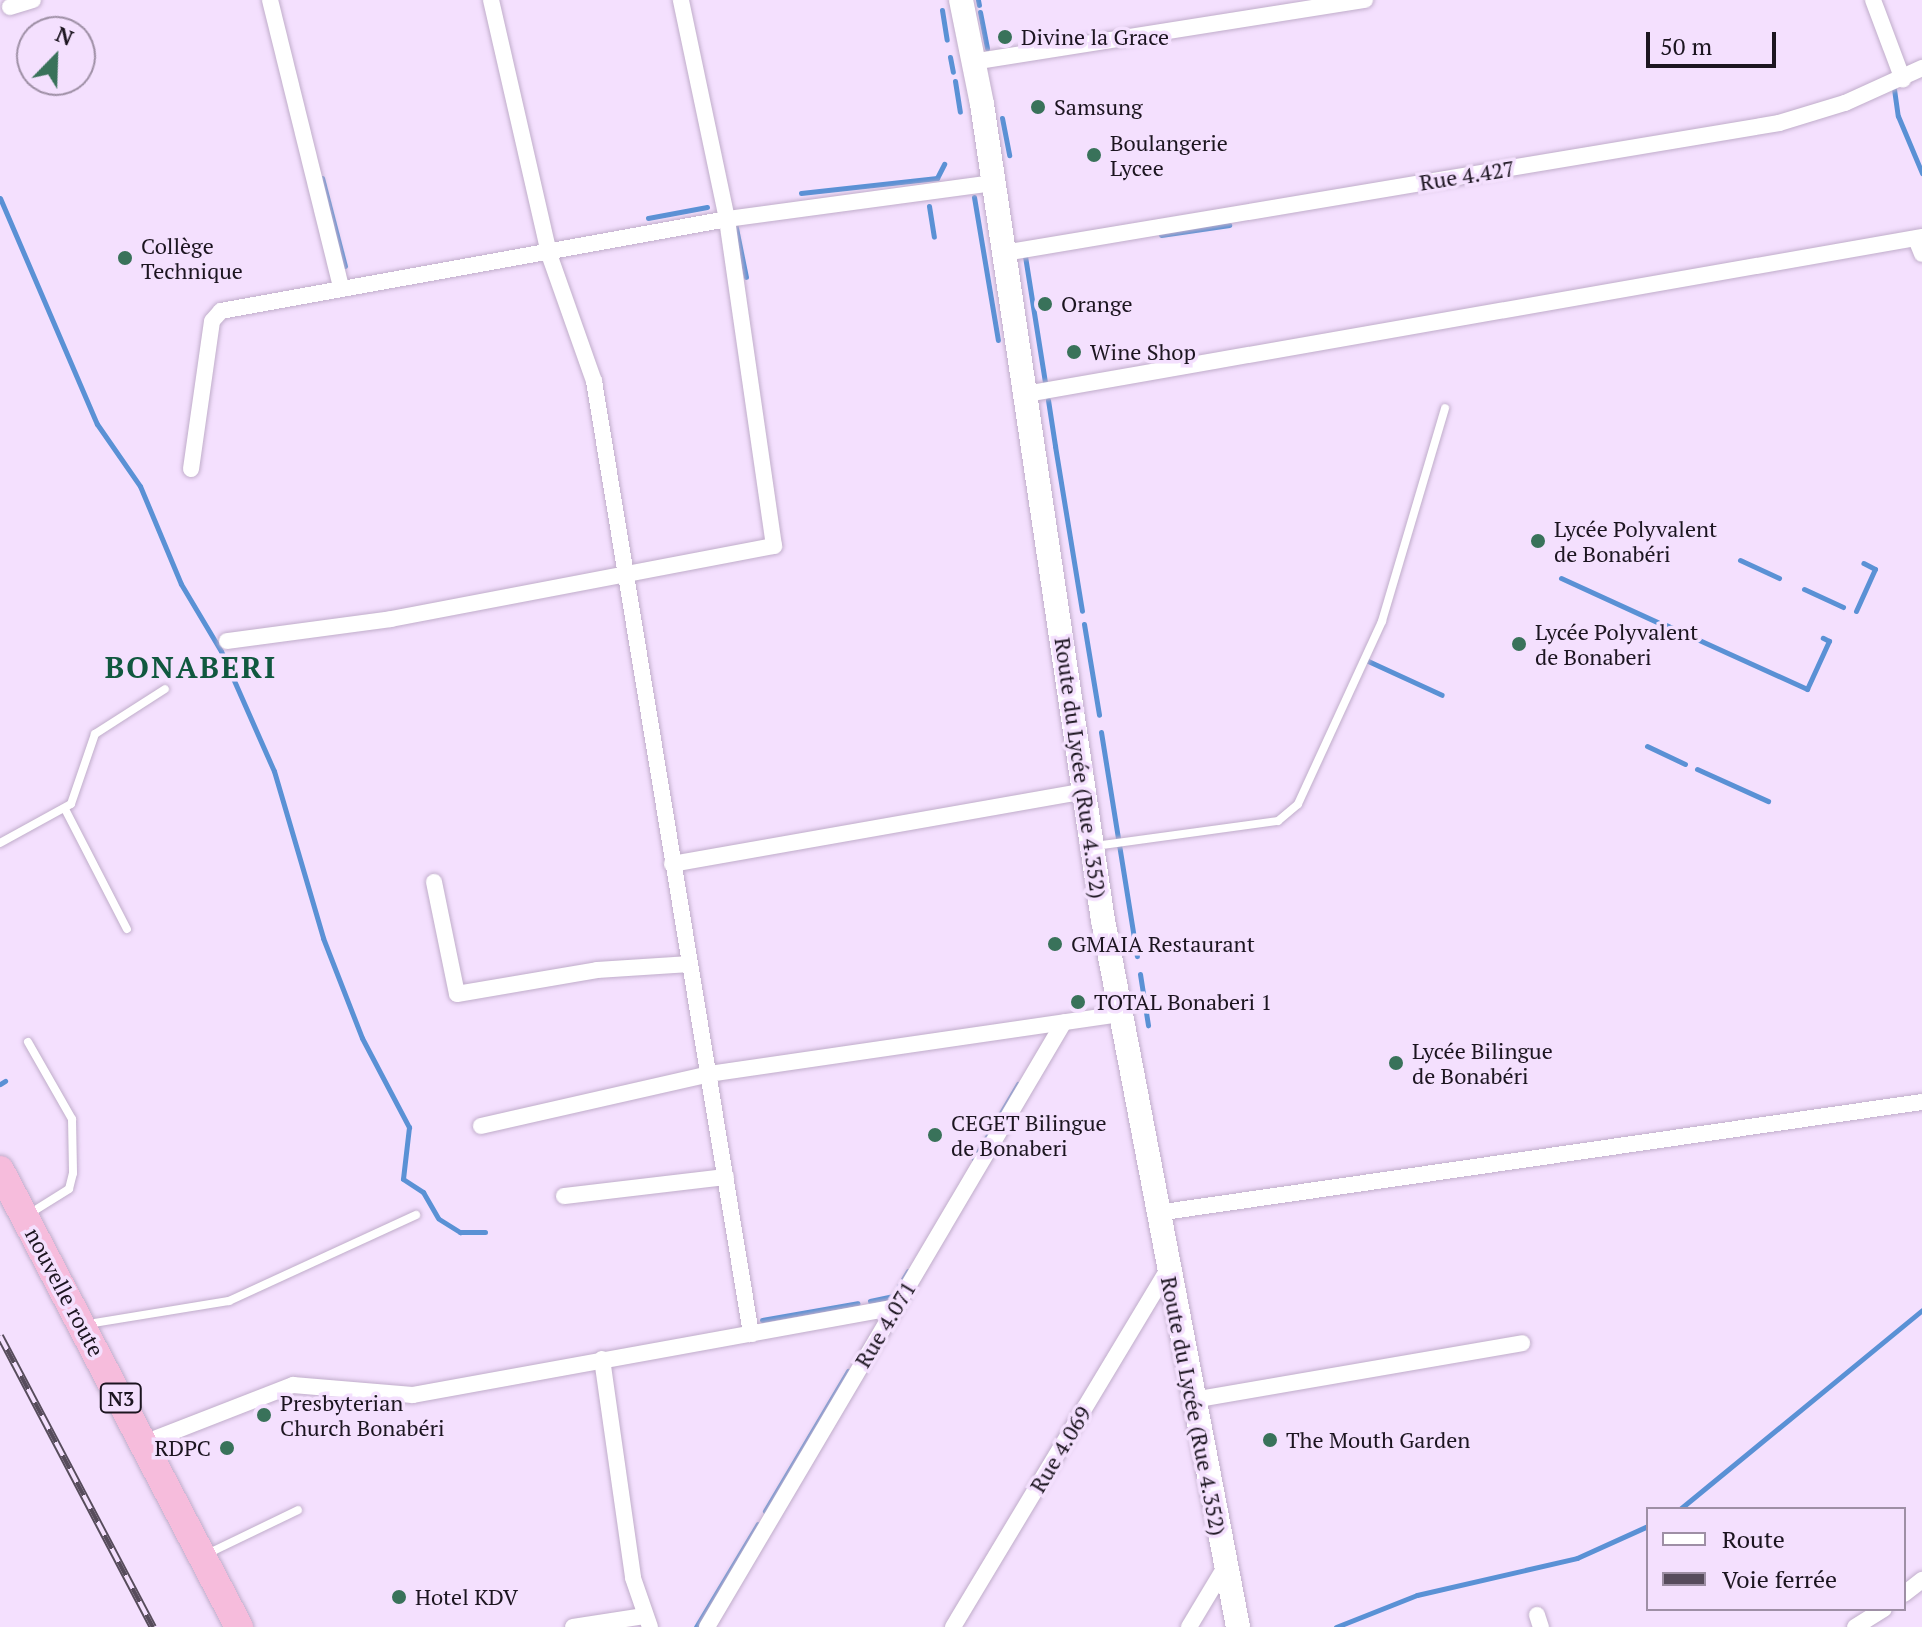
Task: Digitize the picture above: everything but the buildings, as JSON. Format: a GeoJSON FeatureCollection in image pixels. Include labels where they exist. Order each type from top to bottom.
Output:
{"type":"FeatureCollection","features":[{"type":"Feature","properties":{"kind":"highway","name":"nouvelle route"},"geometry":{"type":"LineString","coordinates":[[0,1170],[12,1212],[220,1627]]}},
{"type":"Feature","properties":{"kind":"highway","name":"nouvelle route"},"geometry":{"type":"LineString","coordinates":[[12,1212],[83,1325],[239,1627]]}},
{"type":"Feature","properties":{"kind":"main road","name":"Route du Lycée (Rue 4.352)"},"geometry":{"type":"LineString","coordinates":[[961,0],[1026,394],[1119,1014],[1238,1627]]}},
{"type":"Feature","properties":{"kind":"street"},"geometry":{"type":"LineString","coordinates":[[10,7],[33,0]]}},
{"type":"Feature","properties":{"kind":"street"},"geometry":{"type":"LineString","coordinates":[[270,0],[341,286]]}},
{"type":"Feature","properties":{"kind":"street"},"geometry":{"type":"LineString","coordinates":[[491,0],[549,254],[591,368],[628,574],[672,864],[751,1334]]}},
{"type":"Feature","properties":{"kind":"street"},"geometry":{"type":"LineString","coordinates":[[227,641],[391,619],[769,551],[775,544],[727,219],[681,0]]}},
{"type":"Feature","properties":{"kind":"street"},"geometry":{"type":"LineString","coordinates":[[972,62],[1365,0]]}},
{"type":"Feature","properties":{"kind":"street"},"geometry":{"type":"LineString","coordinates":[[1873,0],[1903,80]]}},
{"type":"Feature","properties":{"kind":"street","name":"Rue 4.427"},"geometry":{"type":"LineString","coordinates":[[1004,253],[1779,123],[1903,80],[1922,68]]}},
{"type":"Feature","properties":{"kind":"street"},"geometry":{"type":"LineString","coordinates":[[191,469],[215,315],[341,286],[549,254],[727,219],[993,183]]}},
{"type":"Feature","properties":{"kind":"street"},"geometry":{"type":"LineString","coordinates":[[1026,394],[1920,243]]}},
{"type":"Feature","properties":{"kind":"street"},"geometry":{"type":"LineString","coordinates":[[672,864],[1086,791]]}},
{"type":"Feature","properties":{"kind":"street"},"geometry":{"type":"LineString","coordinates":[[434,882],[457,994],[597,970],[690,964]]}},
{"type":"Feature","properties":{"kind":"street"},"geometry":{"type":"LineString","coordinates":[[481,1126],[709,1074],[1119,1014]]}},
{"type":"Feature","properties":{"kind":"street","name":"Rue 4.071"},"geometry":{"type":"LineString","coordinates":[[707,1627],[1064,1022]]}},
{"type":"Feature","properties":{"kind":"street"},"geometry":{"type":"LineString","coordinates":[[1157,1213],[1922,1102]]}},
{"type":"Feature","properties":{"kind":"street"},"geometry":{"type":"LineString","coordinates":[[564,1196],[726,1177]]}},
{"type":"Feature","properties":{"kind":"street","name":"Rue 4.069"},"geometry":{"type":"LineString","coordinates":[[953,1627],[1167,1271]]}},
{"type":"Feature","properties":{"kind":"street"},"geometry":{"type":"LineString","coordinates":[[144,1443],[293,1385],[413,1395],[894,1308]]}},
{"type":"Feature","properties":{"kind":"street"},"geometry":{"type":"LineString","coordinates":[[1193,1400],[1522,1343]]}},
{"type":"Feature","properties":{"kind":"street"},"geometry":{"type":"LineString","coordinates":[[573,1627],[647,1622],[633,1578],[602,1359]]}},
{"type":"Feature","properties":{"kind":"street"},"geometry":{"type":"LineString","coordinates":[[1189,1627],[1225,1567]]}},
{"type":"Feature","properties":{"kind":"street"},"geometry":{"type":"LineString","coordinates":[[1906,1592],[1922,1580]]}},
{"type":"Feature","properties":{"kind":"street"},"geometry":{"type":"LineString","coordinates":[[1855,1627],[1881,1611]]}},
{"type":"Feature","properties":{"kind":"lane"},"geometry":{"type":"LineString","coordinates":[[1094,846],[1278,821],[1298,804],[1382,621],[1445,408]]}},
{"type":"Feature","properties":{"kind":"lane"},"geometry":{"type":"LineString","coordinates":[[0,843],[65,809],[95,734],[165,689]]}},
{"type":"Feature","properties":{"kind":"lane"},"geometry":{"type":"LineString","coordinates":[[65,809],[127,929]]}},
{"type":"Feature","properties":{"kind":"lane"},"geometry":{"type":"LineString","coordinates":[[12,1212],[69,1189],[73,1173],[72,1119],[28,1042]]}},
{"type":"Feature","properties":{"kind":"lane"},"geometry":{"type":"LineString","coordinates":[[83,1325],[229,1301],[416,1215]]}},
{"type":"Feature","properties":{"kind":"lane"},"geometry":{"type":"LineString","coordinates":[[203,1556],[298,1510]]}},
{"type":"Feature","properties":{"kind":"waterway"},"geometry":{"type":"LineString","coordinates":[[978,0],[979,5]]}},
{"type":"Feature","properties":{"kind":"waterway"},"geometry":{"type":"LineString","coordinates":[[942,10],[947,40]]}},
{"type":"Feature","properties":{"kind":"waterway"},"geometry":{"type":"LineString","coordinates":[[980,12],[987,48]]}},
{"type":"Feature","properties":{"kind":"waterway"},"geometry":{"type":"LineString","coordinates":[[950,57],[953,72]]}},
{"type":"Feature","properties":{"kind":"waterway"},"geometry":{"type":"LineString","coordinates":[[955,81],[960,112]]}},
{"type":"Feature","properties":{"kind":"waterway"},"geometry":{"type":"LineString","coordinates":[[1894,89],[1898,116],[1922,173]]}},
{"type":"Feature","properties":{"kind":"waterway"},"geometry":{"type":"LineString","coordinates":[[1002,118],[1009,155]]}},
{"type":"Feature","properties":{"kind":"waterway"},"geometry":{"type":"LineString","coordinates":[[801,193],[937,178],[944,164]]}},
{"type":"Feature","properties":{"kind":"waterway"},"geometry":{"type":"LineString","coordinates":[[322,178],[345,266]]}},
{"type":"Feature","properties":{"kind":"waterway"},"geometry":{"type":"LineString","coordinates":[[974,197],[998,340]]}},
{"type":"Feature","properties":{"kind":"waterway"},"geometry":{"type":"LineString","coordinates":[[0,198],[97,424],[140,486],[181,584],[221,651],[274,771],[323,938],[362,1038],[409,1127],[403,1179],[423,1192],[438,1218]]}},
{"type":"Feature","properties":{"kind":"waterway"},"geometry":{"type":"LineString","coordinates":[[929,206],[934,237]]}},
{"type":"Feature","properties":{"kind":"waterway"},"geometry":{"type":"LineString","coordinates":[[648,218],[707,207]]}},
{"type":"Feature","properties":{"kind":"waterway"},"geometry":{"type":"LineString","coordinates":[[735,223],[746,277]]}},
{"type":"Feature","properties":{"kind":"waterway"},"geometry":{"type":"LineString","coordinates":[[1161,235],[1229,225]]}},
{"type":"Feature","properties":{"kind":"waterway"},"geometry":{"type":"LineString","coordinates":[[1025,256],[1045,382]]}},
{"type":"Feature","properties":{"kind":"waterway"},"geometry":{"type":"LineString","coordinates":[[1048,400],[1055,446]]}},
{"type":"Feature","properties":{"kind":"waterway"},"geometry":{"type":"LineString","coordinates":[[1055,446],[1082,611]]}},
{"type":"Feature","properties":{"kind":"waterway"},"geometry":{"type":"LineString","coordinates":[[1740,560],[1779,578]]}},
{"type":"Feature","properties":{"kind":"waterway"},"geometry":{"type":"LineString","coordinates":[[1856,611],[1875,569],[1863,563]]}},
{"type":"Feature","properties":{"kind":"waterway"},"geometry":{"type":"LineString","coordinates":[[1561,578],[1657,622]]}},
{"type":"Feature","properties":{"kind":"waterway"},"geometry":{"type":"LineString","coordinates":[[1804,589],[1843,607]]}},
{"type":"Feature","properties":{"kind":"waterway"},"geometry":{"type":"LineString","coordinates":[[1084,624],[1099,715]]}},
{"type":"Feature","properties":{"kind":"waterway"},"geometry":{"type":"LineString","coordinates":[[1666,625],[1807,689],[1829,641],[1823,638]]}},
{"type":"Feature","properties":{"kind":"waterway"},"geometry":{"type":"LineString","coordinates":[[1368,661],[1442,695]]}},
{"type":"Feature","properties":{"kind":"waterway"},"geometry":{"type":"LineString","coordinates":[[1101,732],[1137,956]]}},
{"type":"Feature","properties":{"kind":"waterway"},"geometry":{"type":"LineString","coordinates":[[1647,746],[1685,764]]}},
{"type":"Feature","properties":{"kind":"waterway"},"geometry":{"type":"LineString","coordinates":[[1697,769],[1768,801]]}},
{"type":"Feature","properties":{"kind":"waterway"},"geometry":{"type":"LineString","coordinates":[[1140,974],[1148,1025]]}},
{"type":"Feature","properties":{"kind":"waterway"},"geometry":{"type":"LineString","coordinates":[[0,1084],[5,1081]]}},
{"type":"Feature","properties":{"kind":"waterway"},"geometry":{"type":"LineString","coordinates":[[974,1159],[1018,1084]]}},
{"type":"Feature","properties":{"kind":"waterway"},"geometry":{"type":"LineString","coordinates":[[439,1219],[460,1232],[485,1232]]}},
{"type":"Feature","properties":{"kind":"waterway"},"geometry":{"type":"LineString","coordinates":[[870,1301],[893,1296],[908,1271]]}},
{"type":"Feature","properties":{"kind":"waterway"},"geometry":{"type":"LineString","coordinates":[[762,1320],[858,1303]]}},
{"type":"Feature","properties":{"kind":"waterway"},"geometry":{"type":"LineString","coordinates":[[1682,1507],[1922,1310]]}},
{"type":"Feature","properties":{"kind":"waterway"},"geometry":{"type":"LineString","coordinates":[[765,1511],[848,1371]]}},
{"type":"Feature","properties":{"kind":"waterway"},"geometry":{"type":"LineString","coordinates":[[696,1627],[758,1524]]}},
{"type":"Feature","properties":{"kind":"waterway"},"geometry":{"type":"LineString","coordinates":[[1336,1627],[1417,1595],[1577,1558],[1646,1527]]}},
{"type":"Feature","properties":{"kind":"railway"},"geometry":{"type":"LineString","coordinates":[[0,1336],[153,1627]]}},
{"type":"Feature","properties":{"kind":"place","name":"Divine la Grace"},"geometry":{"type":"Point","coordinates":[1005,37]}},
{"type":"Feature","properties":{"kind":"place","name":"Samsung"},"geometry":{"type":"Point","coordinates":[1038,107]}},
{"type":"Feature","properties":{"kind":"place","name":"Boulangerie Lycee"},"geometry":{"type":"Point","coordinates":[1094,155]}},
{"type":"Feature","properties":{"kind":"place","name":"Collège Technique"},"geometry":{"type":"Point","coordinates":[125,258]}},
{"type":"Feature","properties":{"kind":"place","name":"Orange"},"geometry":{"type":"Point","coordinates":[1045,304]}},
{"type":"Feature","properties":{"kind":"place","name":"Wine Shop"},"geometry":{"type":"Point","coordinates":[1074,352]}},
{"type":"Feature","properties":{"kind":"place","name":"Lycée Polyvalent de Bonabéri"},"geometry":{"type":"Point","coordinates":[1538,541]}},
{"type":"Feature","properties":{"kind":"place","name":"Lycée Polyvalent de Bonaberi"},"geometry":{"type":"Point","coordinates":[1519,644]}},
{"type":"Feature","properties":{"kind":"place","name":"GMAIA Restaurant"},"geometry":{"type":"Point","coordinates":[1055,944]}},
{"type":"Feature","properties":{"kind":"place","name":"TOTAL Bonaberi 1"},"geometry":{"type":"Point","coordinates":[1078,1002]}},
{"type":"Feature","properties":{"kind":"place","name":"Lycée Bilingue de Bonabéri"},"geometry":{"type":"Point","coordinates":[1396,1063]}},
{"type":"Feature","properties":{"kind":"place","name":"CEGET Bilingue de Bonaberi"},"geometry":{"type":"Point","coordinates":[935,1135]}},
{"type":"Feature","properties":{"kind":"place","name":"Presbyterian Church Bonabéri"},"geometry":{"type":"Point","coordinates":[264,1415]}},
{"type":"Feature","properties":{"kind":"place","name":"The Mouth Garden"},"geometry":{"type":"Point","coordinates":[1270,1440]}},
{"type":"Feature","properties":{"kind":"place","name":"RDPC"},"geometry":{"type":"Point","coordinates":[227,1448]}},
{"type":"Feature","properties":{"kind":"place","name":"Hotel KDV"},"geometry":{"type":"Point","coordinates":[399,1597]}},
{"type":"Feature","properties":{"kind":"district","name":"BONABERI"},"geometry":{"type":"Point","coordinates":[191,667]}}]}
